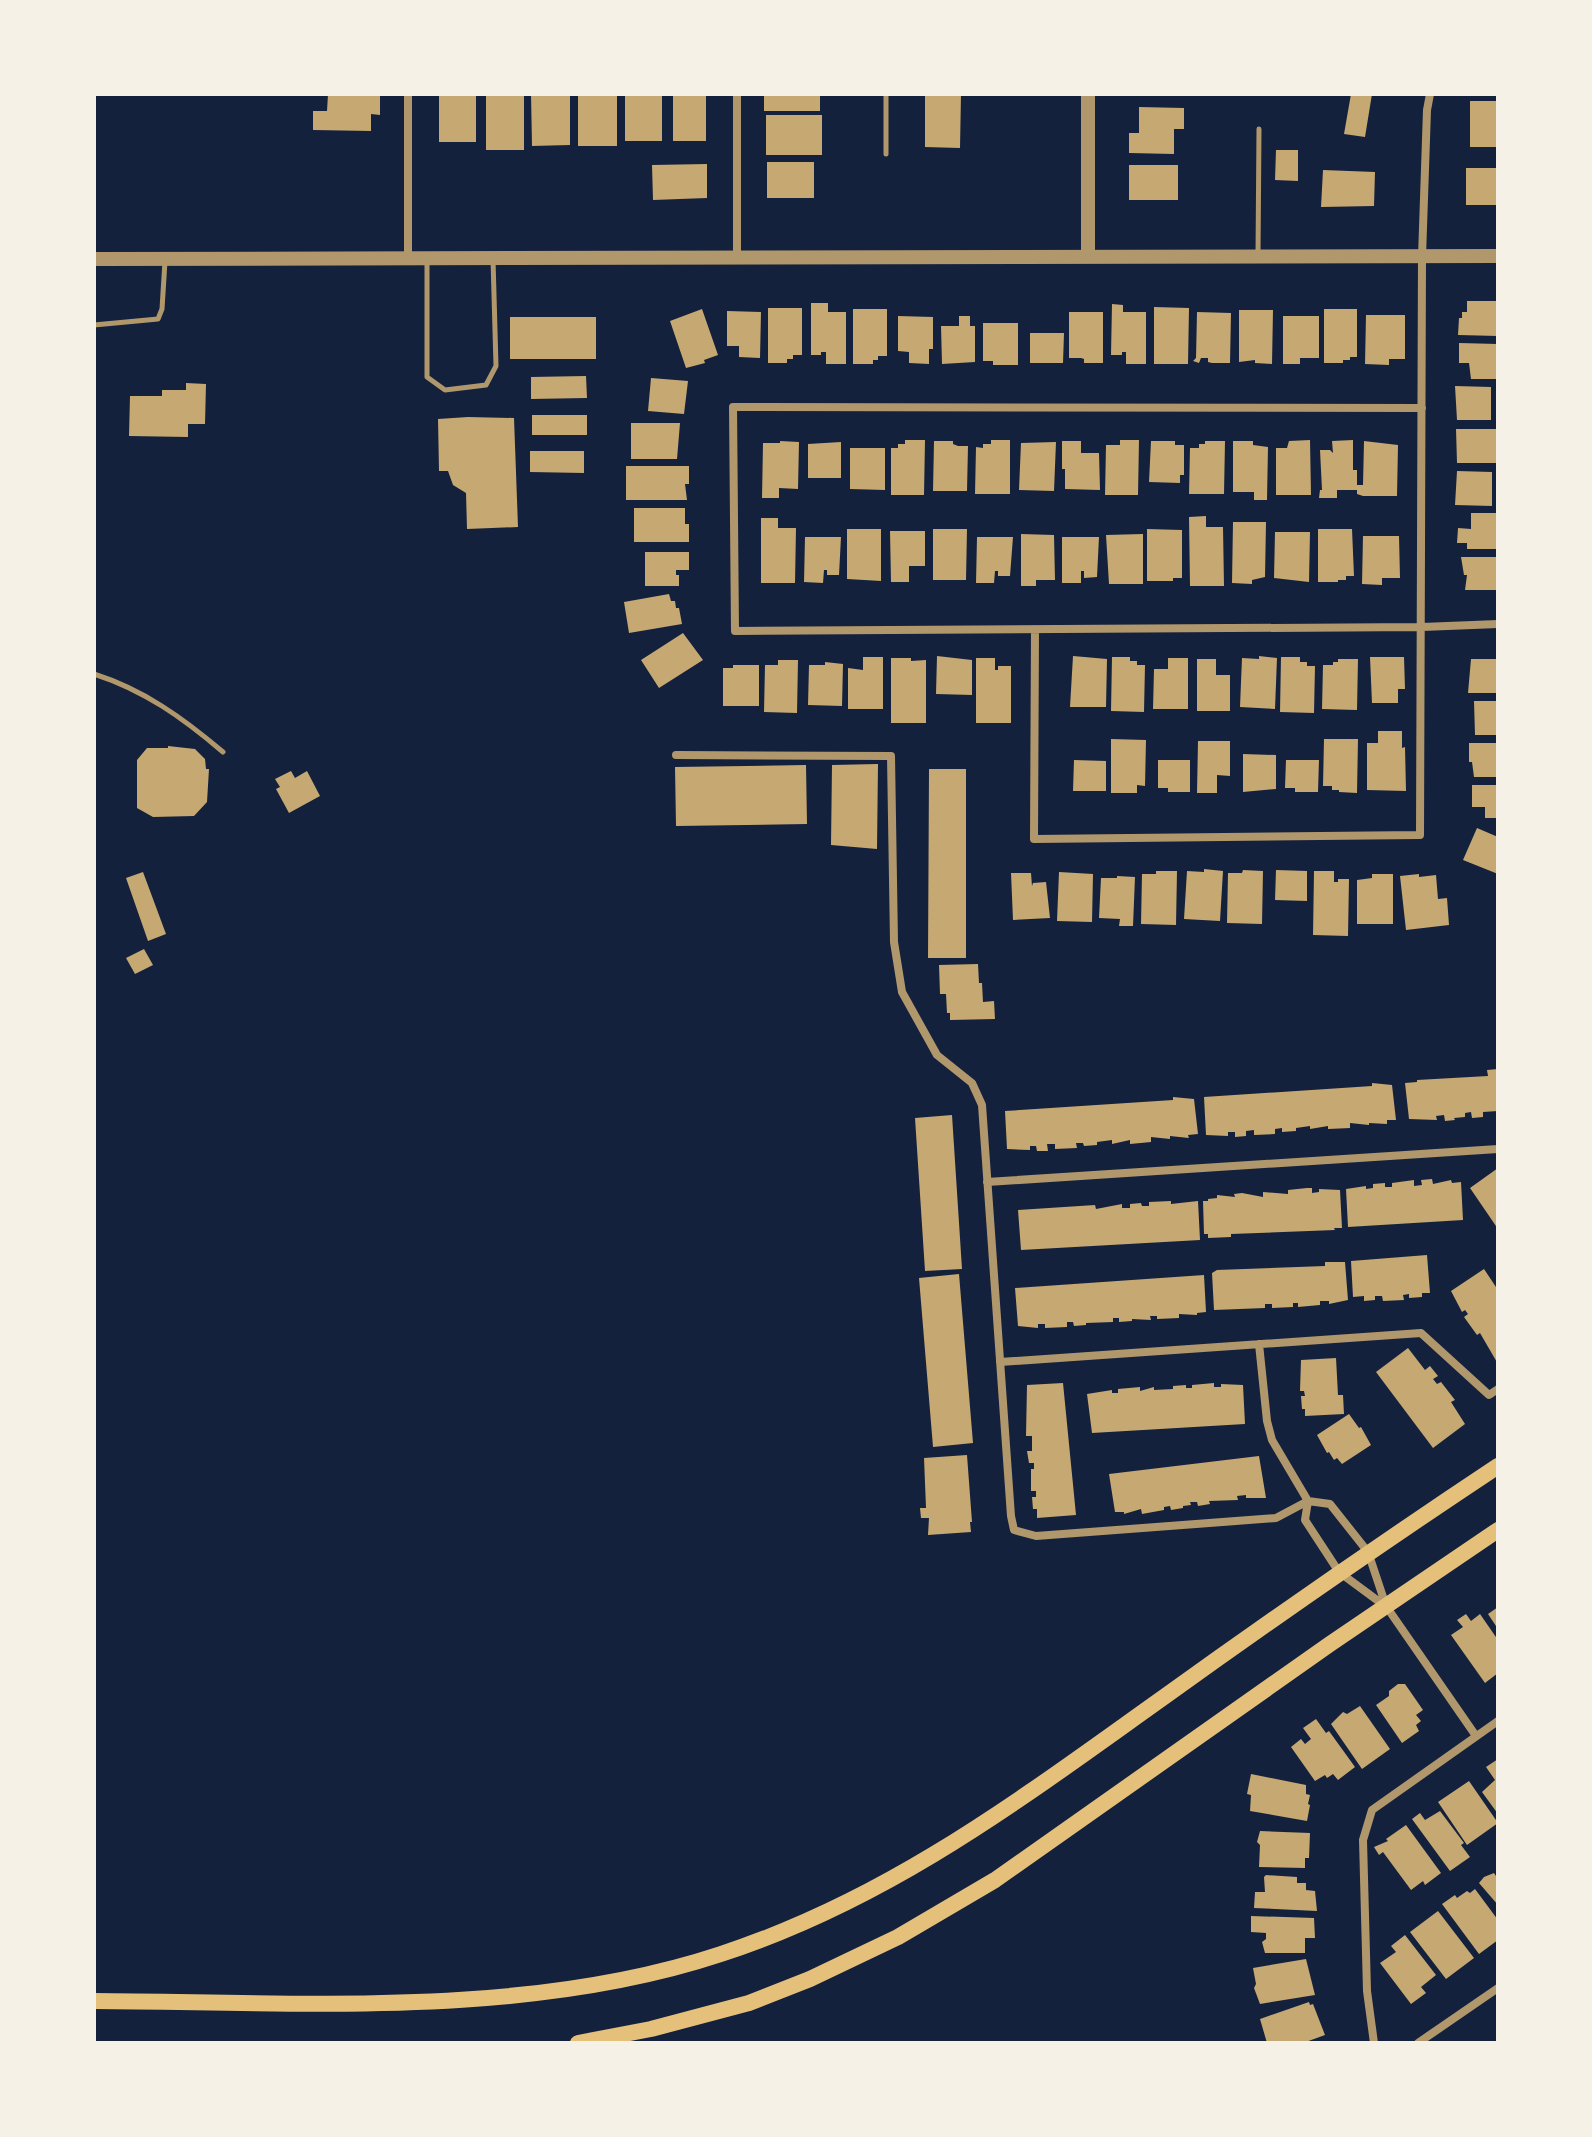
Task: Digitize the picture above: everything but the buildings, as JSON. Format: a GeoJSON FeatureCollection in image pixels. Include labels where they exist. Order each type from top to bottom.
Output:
{"type":"FeatureCollection","features":[{"type":"Feature","properties":{"kind":"main road"},"geometry":{"type":"LineString","coordinates":[[94,2001],[358,2002],[520,1996],[606,1983],[721,1955],[875,1890],[999,1815],[1339,1572],[1498,1466]]}},
{"type":"Feature","properties":{"kind":"main road"},"geometry":{"type":"LineString","coordinates":[[578,2043],[651,2029],[749,2003],[810,1979],[898,1937],[995,1880],[1498,1530]]}},
{"type":"Feature","properties":{"kind":"street"},"geometry":{"type":"LineString","coordinates":[[408,94],[408,258]]}},
{"type":"Feature","properties":{"kind":"street"},"geometry":{"type":"LineString","coordinates":[[737,94],[737,256]]}},
{"type":"Feature","properties":{"kind":"street"},"geometry":{"type":"LineString","coordinates":[[1088,94],[1088,256]]}},
{"type":"Feature","properties":{"kind":"street"},"geometry":{"type":"LineString","coordinates":[[1035,630],[1034,839],[1420,835],[1422,257],[1430,94]]}},
{"type":"Feature","properties":{"kind":"street"},"geometry":{"type":"LineString","coordinates":[[94,259],[1498,256]]}},
{"type":"Feature","properties":{"kind":"street"},"geometry":{"type":"LineString","coordinates":[[1422,408],[733,407],[735,631],[1498,624]]}},
{"type":"Feature","properties":{"kind":"street"},"geometry":{"type":"LineString","coordinates":[[676,755],[891,756],[894,942],[902,992],[937,1055],[972,1083],[982,1105],[1014,1530],[1036,1536],[1276,1518],[1308,1501],[1330,1504],[1368,1552],[1386,1606],[1476,1736]]}},
{"type":"Feature","properties":{"kind":"street"},"geometry":{"type":"LineString","coordinates":[[987,1182],[1498,1149]]}},
{"type":"Feature","properties":{"kind":"street"},"geometry":{"type":"LineString","coordinates":[[1000,1362],[1421,1333],[1489,1395],[1498,1389]]}},
{"type":"Feature","properties":{"kind":"street"},"geometry":{"type":"LineString","coordinates":[[1259,1344],[1267,1421],[1272,1440],[1308,1501],[1305,1520],[1339,1572],[1386,1606]]}},
{"type":"Feature","properties":{"kind":"street"},"geometry":{"type":"LineString","coordinates":[[1374,2043],[1367,1991],[1363,1840],[1372,1810],[1498,1721]]}},
{"type":"Feature","properties":{"kind":"street"},"geometry":{"type":"LineString","coordinates":[[1418,2043],[1498,1988]]}},
{"type":"Feature","properties":{"kind":"lane"},"geometry":{"type":"LineString","coordinates":[[886,94],[886,154]]}},
{"type":"Feature","properties":{"kind":"lane"},"geometry":{"type":"LineString","coordinates":[[1258,256],[1259,129]]}},
{"type":"Feature","properties":{"kind":"lane"},"geometry":{"type":"LineString","coordinates":[[427,258],[427,377],[445,390],[486,385],[496,366],[493,258]]}},
{"type":"Feature","properties":{"kind":"lane"},"geometry":{"type":"LineString","coordinates":[[94,325],[158,319],[162,309],[165,259]]}},
{"type":"Feature","properties":{"kind":"lane"},"geometry":{"type":"LineString","coordinates":[[94,674],[126,684],[160,704],[183,718],[223,752]]}}]}
